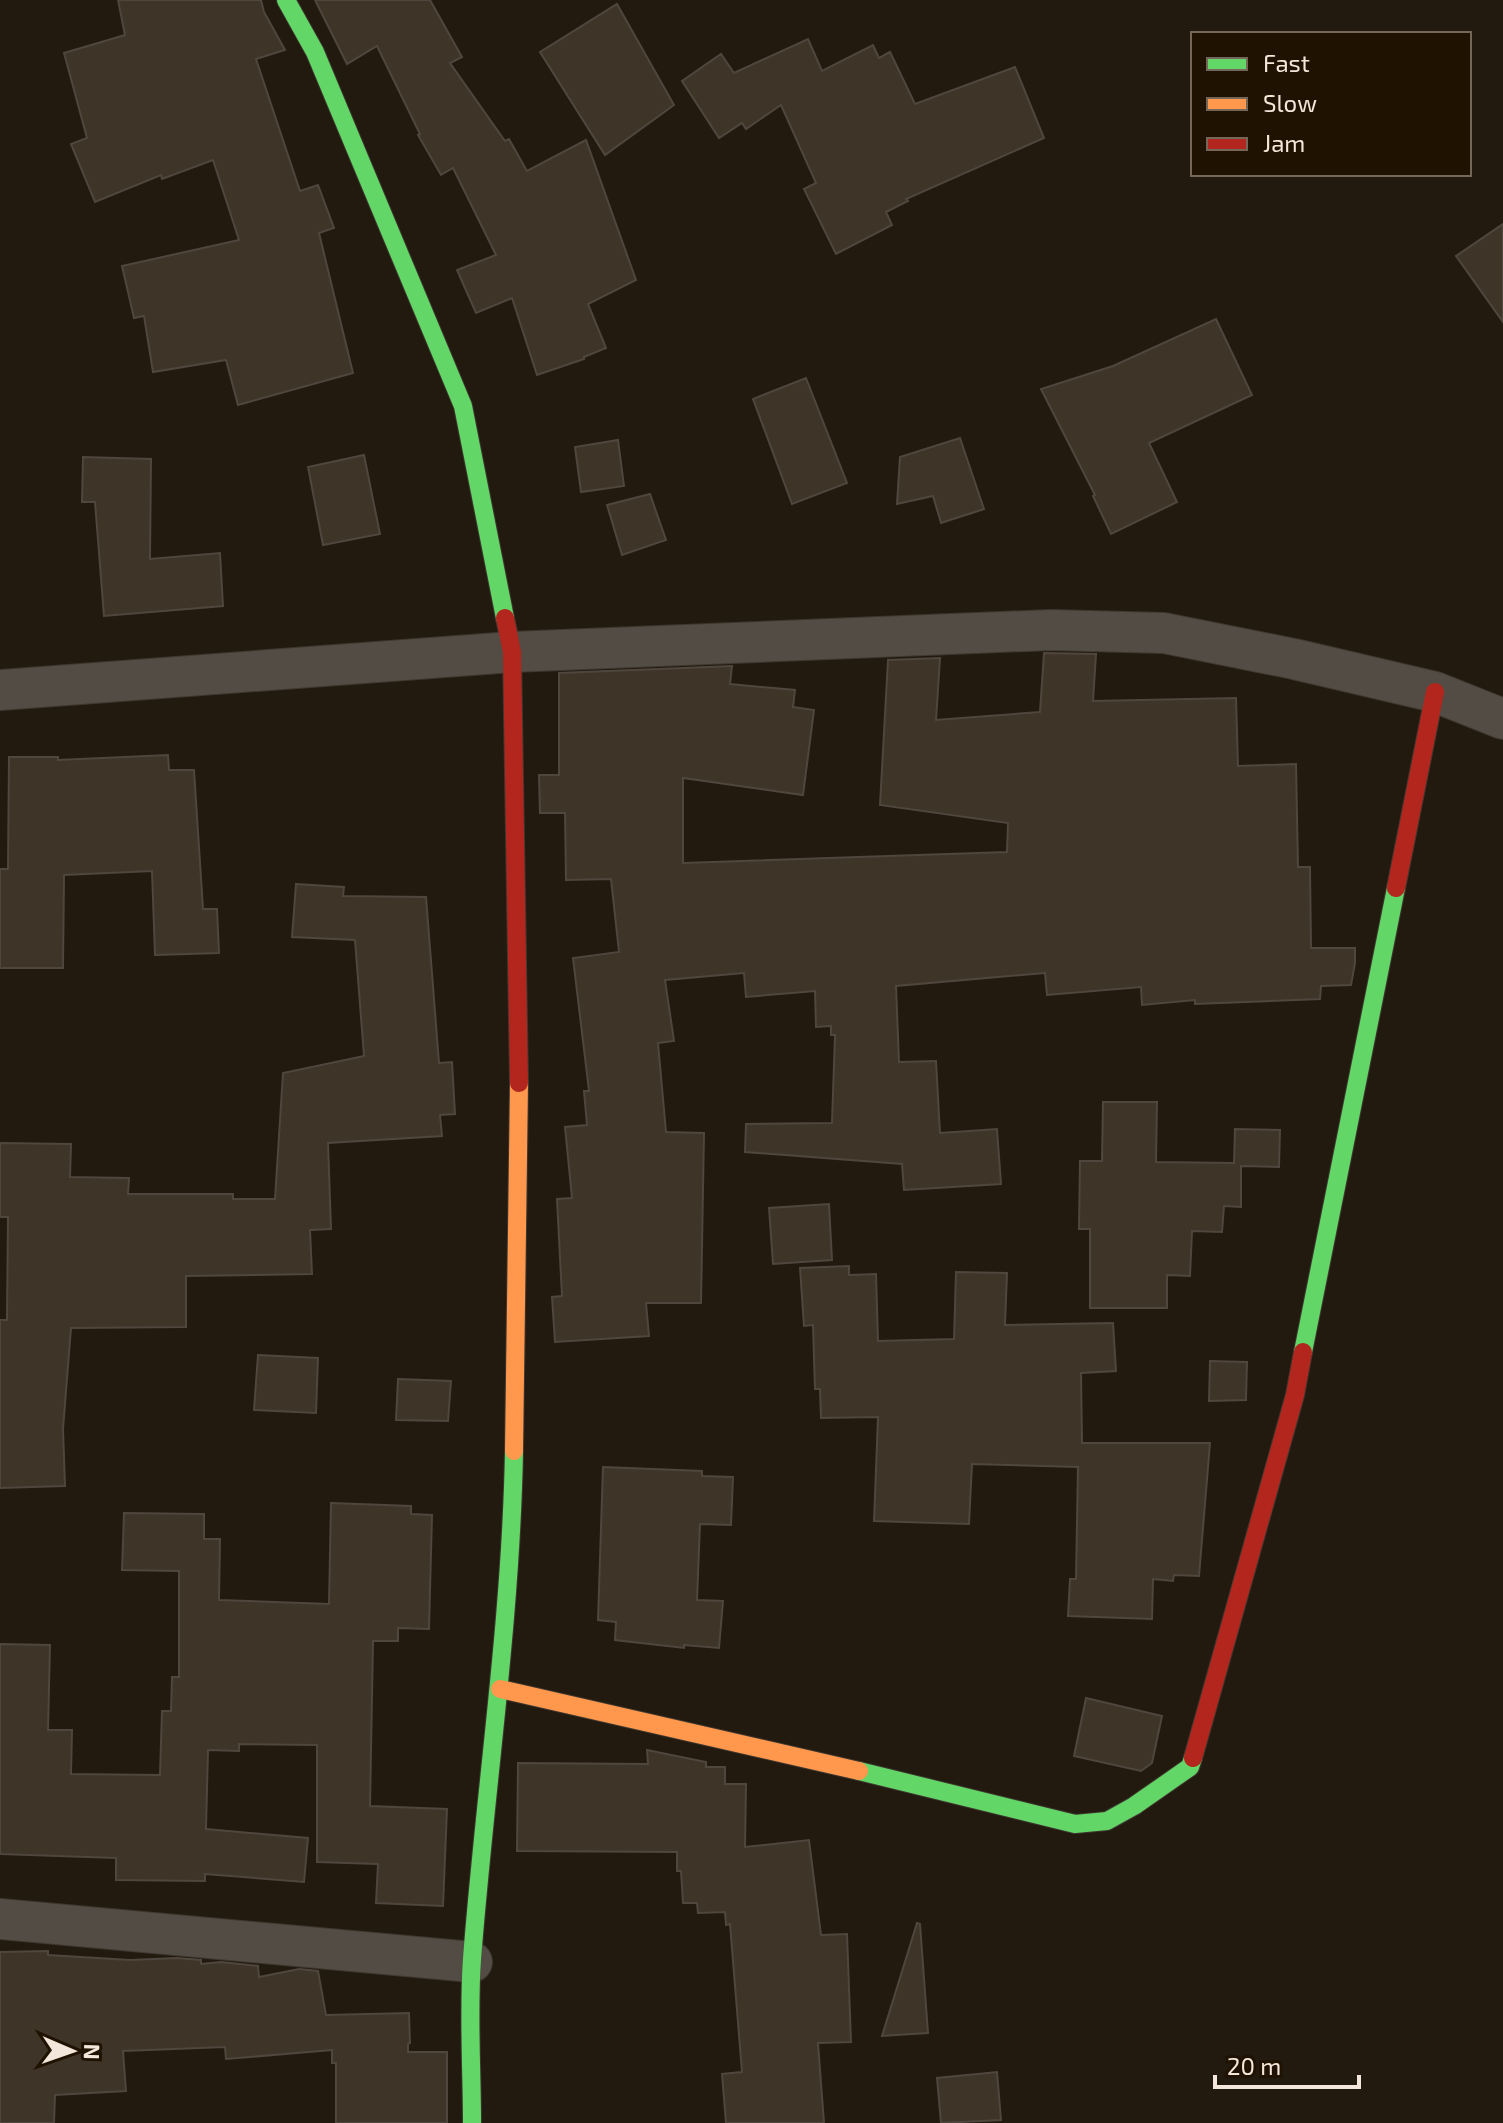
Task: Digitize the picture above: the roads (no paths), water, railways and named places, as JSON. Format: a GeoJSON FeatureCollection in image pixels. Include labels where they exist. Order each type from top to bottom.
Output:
{"type":"FeatureCollection","features":[{"type":"Feature","properties":{"kind":"street"},"geometry":{"type":"LineString","coordinates":[[286,0],[315,52],[463,406],[512,652],[519,1090],[513,1514],[500,1689],[472,1962],[472,2123]]}},
{"type":"Feature","properties":{"kind":"street"},"geometry":{"type":"LineString","coordinates":[[0,690],[512,652],[1051,630],[1164,633],[1435,692],[1503,719]]}},
{"type":"Feature","properties":{"kind":"street"},"geometry":{"type":"LineString","coordinates":[[500,1689],[917,1784],[1075,1824],[1107,1821],[1190,1767],[1295,1395],[1435,692]]}},
{"type":"Feature","properties":{"kind":"street"},"geometry":{"type":"LineString","coordinates":[[0,1919],[472,1962]]}}]}
